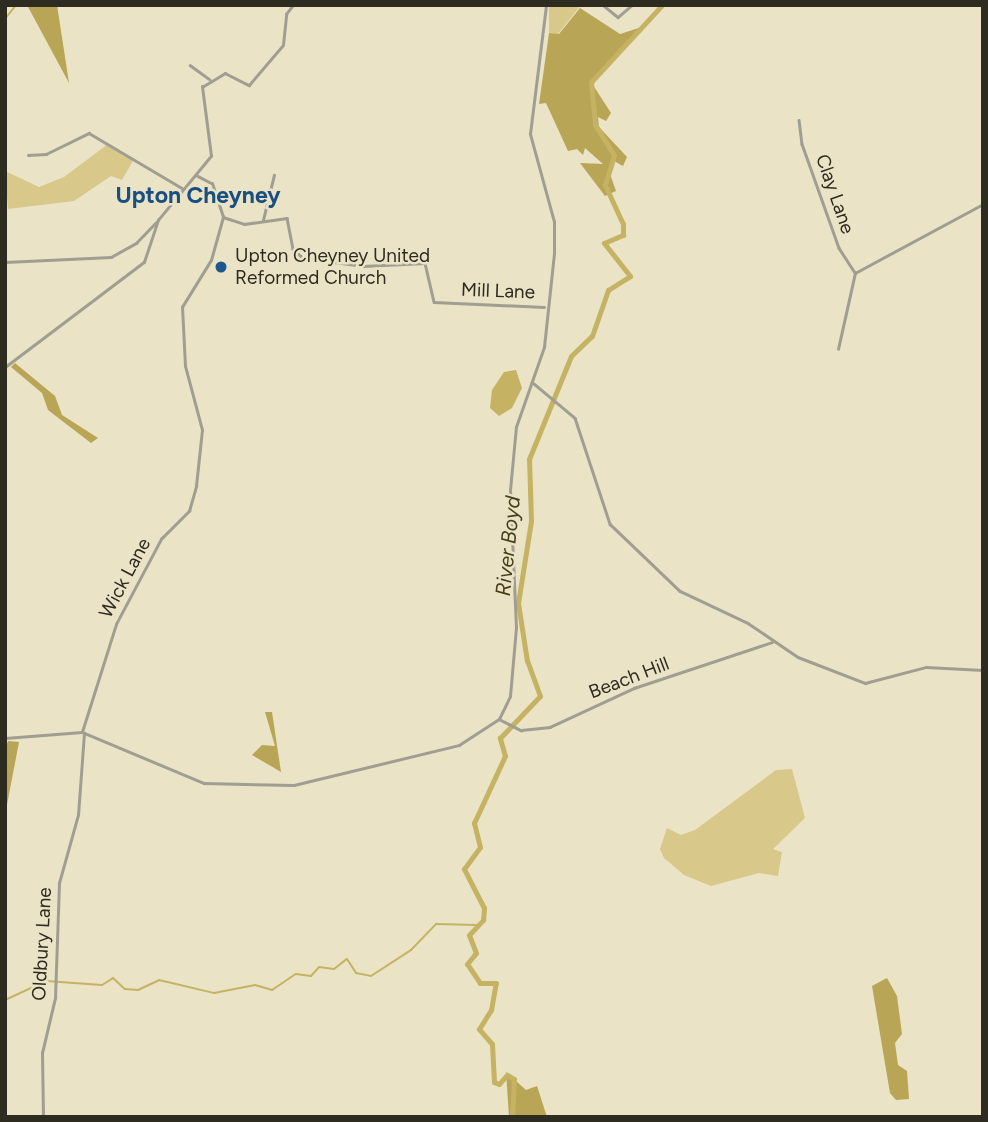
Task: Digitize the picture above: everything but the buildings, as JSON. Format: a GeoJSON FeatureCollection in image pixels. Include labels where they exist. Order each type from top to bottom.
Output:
{"type":"FeatureCollection","features":[{"type":"Feature","properties":{"kind":"street"},"geometry":{"type":"LineString","coordinates":[[5,262],[111,257],[136,243],[158,220],[182,188],[197,176],[211,156],[201,92],[209,80],[225,74],[249,85],[283,45],[286,14],[293,5]]}},
{"type":"Feature","properties":{"kind":"street"},"geometry":{"type":"LineString","coordinates":[[5,738],[83,733],[204,783],[294,785],[459,745],[499,719],[510,695],[515,641],[510,490],[516,427],[547,337],[545,307],[555,229],[530,134],[546,5]]}},
{"type":"Feature","properties":{"kind":"street"},"geometry":{"type":"LineString","coordinates":[[603,5],[618,17],[632,5]]}},
{"type":"Feature","properties":{"kind":"street"},"geometry":{"type":"LineString","coordinates":[[190,65],[209,80]]}},
{"type":"Feature","properties":{"kind":"street","name":"Clay Lane"},"geometry":{"type":"LineString","coordinates":[[799,120],[839,248],[855,273]]}},
{"type":"Feature","properties":{"kind":"street"},"geometry":{"type":"LineString","coordinates":[[28,155],[46,154],[89,133],[182,188]]}},
{"type":"Feature","properties":{"kind":"street"},"geometry":{"type":"LineString","coordinates":[[263,220],[274,175]]}},
{"type":"Feature","properties":{"kind":"street"},"geometry":{"type":"LineString","coordinates":[[197,176],[212,184],[223,217]]}},
{"type":"Feature","properties":{"kind":"street"},"geometry":{"type":"LineString","coordinates":[[838,349],[855,273],[983,204]]}},
{"type":"Feature","properties":{"kind":"street","name":"Mill Lane"},"geometry":{"type":"LineString","coordinates":[[223,217],[244,225],[287,218],[293,249],[303,258],[363,266],[425,263],[434,302],[545,307]]}},
{"type":"Feature","properties":{"kind":"street","name":"Wick Lane"},"geometry":{"type":"LineString","coordinates":[[83,733],[116,624],[161,539],[190,511],[202,430],[185,366],[182,307],[211,260],[223,217]]}},
{"type":"Feature","properties":{"kind":"street"},"geometry":{"type":"LineString","coordinates":[[5,367],[130,276],[150,251],[158,220]]}},
{"type":"Feature","properties":{"kind":"street"},"geometry":{"type":"LineString","coordinates":[[532,382],[579,426],[610,524],[662,578],[748,623],[772,642],[798,657],[871,684],[926,667],[983,670]]}},
{"type":"Feature","properties":{"kind":"street","name":"Beach Hill"},"geometry":{"type":"LineString","coordinates":[[499,719],[513,727],[550,727],[634,688],[772,642]]}},
{"type":"Feature","properties":{"kind":"street","name":"Oldbury Lane"},"geometry":{"type":"LineString","coordinates":[[43,1117],[43,1042],[55,978],[59,883],[78,815],[83,733]]}},
{"type":"Feature","properties":{"kind":"shaded area"},"geometry":{"type":"Polygon","coordinates":[[[27,5],[57,5],[69,83],[27,5]]]}},
{"type":"Feature","properties":{"kind":"shaded area"},"geometry":{"type":"Polygon","coordinates":[[[549,5],[581,5],[558,34],[549,33],[549,5]]]}},
{"type":"Feature","properties":{"kind":"shaded area"},"geometry":{"type":"Polygon","coordinates":[[[580,8],[620,34],[642,27],[591,82],[611,113],[606,121],[598,117],[599,127],[627,157],[623,166],[614,161],[610,174],[616,191],[605,196],[580,163],[603,164],[585,148],[583,155],[577,149],[568,151],[546,103],[539,104],[549,33],[559,34],[580,8]]]}},
{"type":"Feature","properties":{"kind":"shaded area"},"geometry":{"type":"Polygon","coordinates":[[[108,144],[134,159],[122,180],[111,176],[74,201],[8,209],[5,171],[39,187],[64,177],[108,144]]]}},
{"type":"Feature","properties":{"kind":"shaded area"},"geometry":{"type":"Polygon","coordinates":[[[15,363],[55,396],[62,415],[98,438],[91,443],[48,410],[42,393],[11,367],[15,363]]]}},
{"type":"Feature","properties":{"kind":"shaded area"},"geometry":{"type":"Polygon","coordinates":[[[516,370],[522,388],[512,408],[499,416],[490,408],[492,390],[504,372],[516,370]]]}},
{"type":"Feature","properties":{"kind":"shaded area"},"geometry":{"type":"Polygon","coordinates":[[[265,712],[272,712],[281,772],[252,755],[262,745],[275,746],[265,712]]]}},
{"type":"Feature","properties":{"kind":"shaded area"},"geometry":{"type":"Polygon","coordinates":[[[8,741],[19,742],[6,810],[5,749],[8,741]]]}},
{"type":"Feature","properties":{"kind":"shaded area"},"geometry":{"type":"Polygon","coordinates":[[[792,769],[805,818],[773,849],[782,852],[778,876],[759,873],[711,886],[684,875],[664,858],[660,849],[667,828],[681,835],[695,830],[776,770],[792,769]]]}},
{"type":"Feature","properties":{"kind":"shaded area"},"geometry":{"type":"Polygon","coordinates":[[[887,978],[897,996],[902,1034],[895,1043],[898,1065],[907,1071],[909,1099],[896,1100],[890,1093],[872,986],[887,978]]]}},
{"type":"Feature","properties":{"kind":"shaded area"},"geometry":{"type":"Polygon","coordinates":[[[506,1072],[526,1090],[537,1086],[547,1117],[509,1117],[506,1072]]]}},
{"type":"Feature","properties":{"kind":"waterway"},"geometry":{"type":"LineString","coordinates":[[5,19],[16,5]]}},
{"type":"Feature","properties":{"kind":"waterway","name":"River Boyd"},"geometry":{"type":"LineString","coordinates":[[512,1117],[514,1079],[507,1075],[499,1084],[494,1082],[492,1044],[479,1029],[491,1010],[496,983],[480,983],[467,964],[476,953],[469,935],[483,920],[484,908],[464,869],[480,847],[474,823],[505,756],[500,738],[540,696],[527,661],[518,603],[531,521],[529,459],[571,356],[592,336],[608,290],[630,276],[604,243],[623,235],[623,224],[605,185],[614,155],[595,125],[591,82],[662,5]]}},
{"type":"Feature","properties":{"kind":"waterway"},"geometry":{"type":"LineString","coordinates":[[5,1000],[46,981],[102,985],[113,978],[125,989],[138,990],[159,980],[214,993],[255,985],[272,990],[296,974],[311,976],[319,967],[334,969],[347,959],[356,973],[371,976],[411,950],[436,924],[476,925]]}},
{"type":"Feature","properties":{"kind":"place","name":"Upton Cheyney United Reformed Church"},"geometry":{"type":"Point","coordinates":[221,267]}},
{"type":"Feature","properties":{"kind":"district","name":"Upton Cheyney"},"geometry":{"type":"Point","coordinates":[198,195]}}]}
